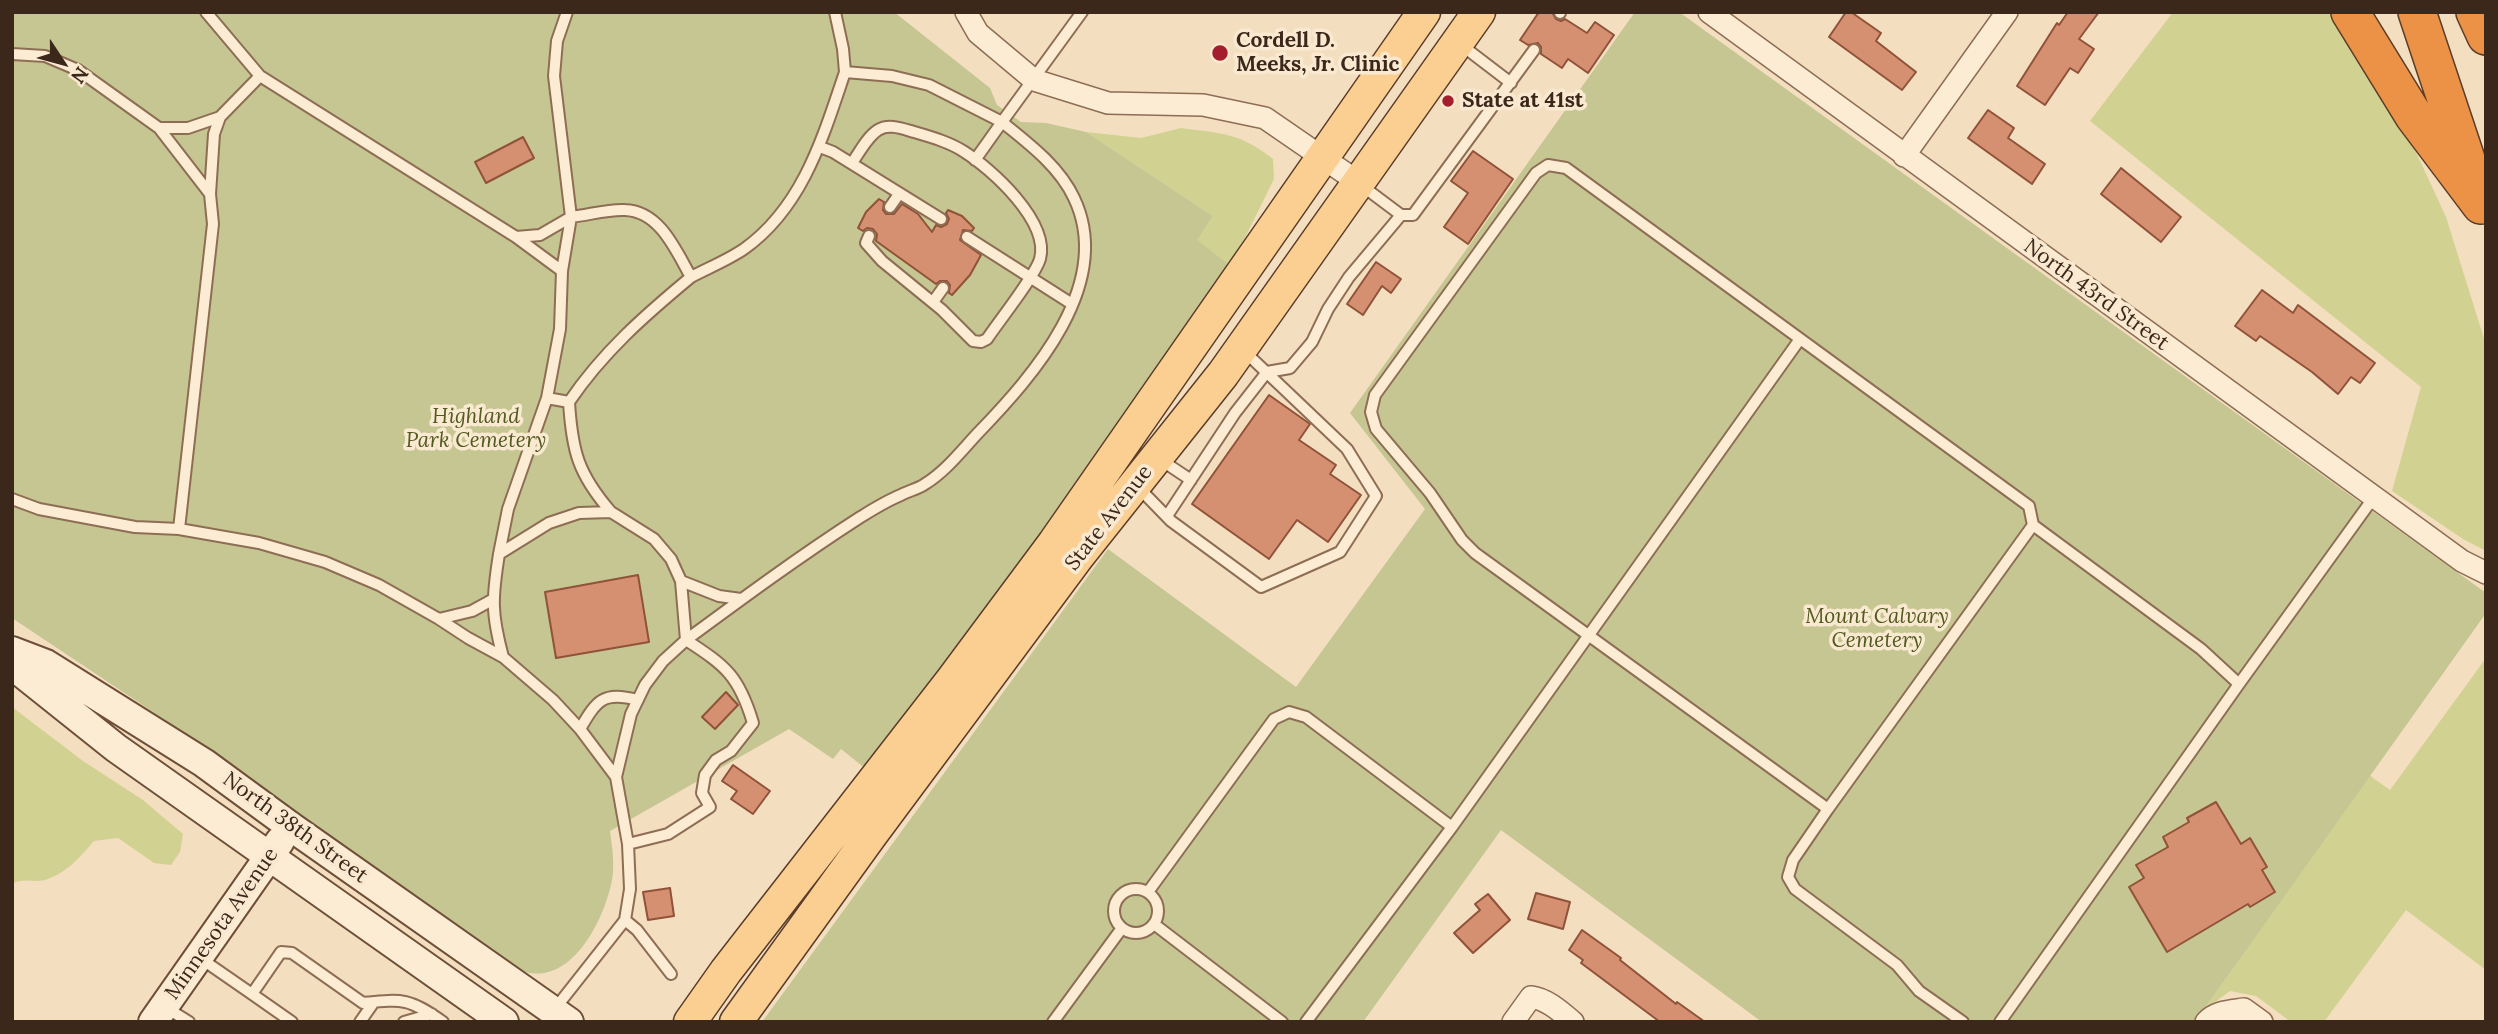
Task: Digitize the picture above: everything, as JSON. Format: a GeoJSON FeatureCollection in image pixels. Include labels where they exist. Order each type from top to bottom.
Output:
{"type":"FeatureCollection","features":[{"type":"Feature","properties":{"kind":"highway"},"geometry":{"type":"LineString","coordinates":[[2350,12],[2414,116],[2483,212]]}},
{"type":"Feature","properties":{"kind":"highway"},"geometry":{"type":"LineString","coordinates":[[2417,12],[2483,212]]}},
{"type":"Feature","properties":{"kind":"highway"},"geometry":{"type":"LineString","coordinates":[[2475,12],[2486,35]]}},
{"type":"Feature","properties":{"kind":"highway"},"geometry":{"type":"LineString","coordinates":[[2483,12],[2486,35]]}},
{"type":"Feature","properties":{"kind":"main road","name":"State Avenue"},"geometry":{"type":"LineString","coordinates":[[690,1022],[726,971],[953,680],[1054,543],[1424,12]]}},
{"type":"Feature","properties":{"kind":"main road","name":"State Avenue"},"geometry":{"type":"LineString","coordinates":[[736,1022],[1070,566],[1241,348],[1479,12]]}},
{"type":"Feature","properties":{"kind":"main road","name":"North 38th Street"},"geometry":{"type":"LineString","coordinates":[[12,651],[46,664],[204,763],[556,1018]]}},
{"type":"Feature","properties":{"kind":"main road","name":"North 38th Street"},"geometry":{"type":"LineString","coordinates":[[12,665],[117,748],[504,1022]]}},
{"type":"Feature","properties":{"kind":"main road","name":"Minnesota Avenue"},"geometry":{"type":"LineString","coordinates":[[158,1017],[290,826]]}},
{"type":"Feature","properties":{"kind":"street"},"geometry":{"type":"LineString","coordinates":[[966,12],[978,33],[1034,80],[1108,103],[1203,105],[1265,118],[1357,182]]}},
{"type":"Feature","properties":{"kind":"street","name":"North 43rd Street"},"geometry":{"type":"LineString","coordinates":[[1709,12],[2462,561],[2486,573]]}},
{"type":"Feature","properties":{"kind":"street"},"geometry":{"type":"LineString","coordinates":[[1904,156],[2007,12]]}},
{"type":"Feature","properties":{"kind":"street"},"geometry":{"type":"LineString","coordinates":[[1513,1022],[1531,997],[1548,1003],[1573,1022]]}},
{"type":"Feature","properties":{"kind":"street"},"geometry":{"type":"LineString","coordinates":[[2208,1020],[2223,1012],[2244,1009],[2262,1022]]}},
{"type":"Feature","properties":{"kind":"lane"},"geometry":{"type":"LineString","coordinates":[[206,12],[260,76],[516,237],[562,271]]}},
{"type":"Feature","properties":{"kind":"lane"},"geometry":{"type":"LineString","coordinates":[[686,640],[681,581],[671,559],[654,539],[611,512],[593,491],[578,465],[571,435],[569,402],[608,350],[648,312],[691,277],[743,249],[771,225],[799,189],[820,147],[845,72],[835,12]]}},
{"type":"Feature","properties":{"kind":"lane"},"geometry":{"type":"LineString","coordinates":[[975,160],[1082,12]]}},
{"type":"Feature","properties":{"kind":"lane"},"geometry":{"type":"LineString","coordinates":[[503,657],[494,623],[492,600],[499,554],[508,509],[547,398],[560,329],[562,271],[571,218],[554,76],[557,41],[568,13]]}},
{"type":"Feature","properties":{"kind":"lane"},"geometry":{"type":"LineString","coordinates":[[1458,43],[1511,83]]}},
{"type":"Feature","properties":{"kind":"lane"},"geometry":{"type":"LineString","coordinates":[[1357,182],[1401,215],[1413,215],[1534,50]]}},
{"type":"Feature","properties":{"kind":"lane"},"geometry":{"type":"LineString","coordinates":[[12,54],[45,55],[78,70],[159,128],[210,194]]}},
{"type":"Feature","properties":{"kind":"lane"},"geometry":{"type":"LineString","coordinates":[[556,1018],[625,920],[630,889],[628,844],[616,777],[631,714],[645,685],[663,661],[686,640],[741,599],[860,518],[898,496],[924,485],[945,468],[1038,365],[1058,336],[1072,304],[1083,263],[1082,222],[1075,199],[1065,182],[1043,157],[1002,122],[929,85],[892,76],[845,72]]}},
{"type":"Feature","properties":{"kind":"lane"},"geometry":{"type":"LineString","coordinates":[[179,528],[213,224],[210,194],[214,134],[220,117],[260,76]]}},
{"type":"Feature","properties":{"kind":"lane"},"geometry":{"type":"LineString","coordinates":[[159,128],[188,128],[220,117]]}},
{"type":"Feature","properties":{"kind":"lane"},"geometry":{"type":"LineString","coordinates":[[852,163],[878,129],[894,126],[964,151],[1016,197],[1031,219],[1042,244],[1040,260],[987,339],[981,342],[973,341],[933,302],[882,261],[866,243],[869,236]]}},
{"type":"Feature","properties":{"kind":"lane"},"geometry":{"type":"LineString","coordinates":[[820,147],[852,163],[941,219]]}},
{"type":"Feature","properties":{"kind":"lane"},"geometry":{"type":"LineString","coordinates":[[1828,809],[1475,553],[1462,540],[1430,493],[1376,429],[1371,412],[1375,395],[1536,173],[1548,165],[1566,168],[2029,506],[2033,525],[2201,649],[2239,684]]}},
{"type":"Feature","properties":{"kind":"lane"},"geometry":{"type":"LineString","coordinates":[[890,207],[899,194]]}},
{"type":"Feature","properties":{"kind":"lane"},"geometry":{"type":"LineString","coordinates":[[516,237],[540,235],[571,218],[625,210],[640,212],[667,235],[691,277]]}},
{"type":"Feature","properties":{"kind":"lane"},"geometry":{"type":"LineString","coordinates":[[1167,516],[1234,413],[1267,372],[1290,368],[1312,342],[1328,309],[1349,277],[1401,215]]}},
{"type":"Feature","properties":{"kind":"lane"},"geometry":{"type":"LineString","coordinates":[[967,237],[1072,304]]}},
{"type":"Feature","properties":{"kind":"lane"},"geometry":{"type":"LineString","coordinates":[[933,302],[943,288]]}},
{"type":"Feature","properties":{"kind":"lane"},"geometry":{"type":"LineString","coordinates":[[1306,1022],[1590,636],[1800,339]]}},
{"type":"Feature","properties":{"kind":"lane"},"geometry":{"type":"LineString","coordinates":[[1135,484],[1167,516],[1261,587],[1340,552],[1376,496],[1348,449],[1241,348]]}},
{"type":"Feature","properties":{"kind":"lane"},"geometry":{"type":"LineString","coordinates":[[547,398],[569,402]]}},
{"type":"Feature","properties":{"kind":"lane"},"geometry":{"type":"LineString","coordinates":[[1157,458],[1191,480]]}},
{"type":"Feature","properties":{"kind":"lane"},"geometry":{"type":"LineString","coordinates":[[2000,1022],[2374,497]]}},
{"type":"Feature","properties":{"kind":"lane"},"geometry":{"type":"LineString","coordinates":[[12,499],[39,509],[135,527],[179,528],[259,543],[325,562],[379,585],[503,657],[553,699],[580,729],[616,777]]}},
{"type":"Feature","properties":{"kind":"lane"},"geometry":{"type":"LineString","coordinates":[[499,554],[549,523],[579,513],[611,512]]}},
{"type":"Feature","properties":{"kind":"lane"},"geometry":{"type":"LineString","coordinates":[[1963,1022],[1919,991],[1897,965],[1795,889],[1788,877],[1793,860],[1828,809],[2033,525]]}},
{"type":"Feature","properties":{"kind":"lane"},"geometry":{"type":"LineString","coordinates":[[681,581],[719,596],[741,599]]}},
{"type":"Feature","properties":{"kind":"lane"},"geometry":{"type":"LineString","coordinates":[[439,619],[472,611],[492,600]]}},
{"type":"Feature","properties":{"kind":"lane"},"geometry":{"type":"LineString","coordinates":[[628,844],[668,834],[710,807],[702,793],[705,775],[716,760],[731,751],[753,723],[736,680],[719,662],[686,640]]}},
{"type":"Feature","properties":{"kind":"lane"},"geometry":{"type":"LineString","coordinates":[[580,729],[592,709],[603,698],[618,695],[638,700]]}},
{"type":"Feature","properties":{"kind":"lane"},"geometry":{"type":"LineString","coordinates":[[1148,892],[1274,719],[1289,712],[1306,717],[1451,827]]}},
{"type":"Feature","properties":{"kind":"lane"},"geometry":{"type":"LineString","coordinates":[[1133,889],[1148,892],[1158,911],[1154,924],[1142,932],[1128,932],[1114,916],[1116,901],[1126,891],[1133,889]]}},
{"type":"Feature","properties":{"kind":"lane"},"geometry":{"type":"LineString","coordinates":[[625,920],[637,930],[671,974]]}},
{"type":"Feature","properties":{"kind":"lane"},"geometry":{"type":"LineString","coordinates":[[1154,924],[1282,1022]]}},
{"type":"Feature","properties":{"kind":"lane"},"geometry":{"type":"LineString","coordinates":[[1054,1022],[1122,928]]}},
{"type":"Feature","properties":{"kind":"lane"},"geometry":{"type":"LineString","coordinates":[[252,994],[281,952],[292,953],[363,1003],[401,999],[421,1006],[443,1022]]}},
{"type":"Feature","properties":{"kind":"lane"},"geometry":{"type":"LineString","coordinates":[[198,957],[292,1022]]}},
{"type":"Feature","properties":{"kind":"lane"},"geometry":{"type":"LineString","coordinates":[[360,1022],[374,1002]]}},
{"type":"Feature","properties":{"kind":"lane"},"geometry":{"type":"LineString","coordinates":[[404,1022],[432,1014]]}},
{"type":"Feature","properties":{"kind":"lane"},"geometry":{"type":"LineString","coordinates":[[158,1017],[190,1022]]}},
{"type":"Feature","properties":{"kind":"green space","name":"Highland Park Cemetery"},"geometry":{"type":"Polygon","coordinates":[[[12,12],[894,12],[990,88],[997,105],[1021,122],[1046,123],[1086,132],[1213,216],[1197,240],[1231,266],[1005,584],[866,769],[841,749],[833,759],[789,729],[610,831],[612,880],[593,932],[569,961],[554,970],[537,974],[519,970],[201,744],[12,618],[12,12]]]}},
{"type":"Feature","properties":{"kind":"green space","name":"Mount Calvary Cemetery"},"geometry":{"type":"Polygon","coordinates":[[[1635,12],[1679,12],[2486,593],[2486,613],[2195,1022],[1762,1022],[1501,830],[1363,1022],[762,1022],[1108,549],[1296,687],[1425,509],[1350,413],[1635,12]]]}},
{"type":"Feature","properties":{"kind":"green space"},"geometry":{"type":"Polygon","coordinates":[[[2173,12],[2329,12],[2357,52],[2416,152],[2446,217],[2486,345],[2486,551],[2463,539],[2392,491],[2421,387],[2090,121],[2173,12]]]}},
{"type":"Feature","properties":{"kind":"green space"},"geometry":{"type":"Polygon","coordinates":[[[1181,128],[1240,139],[1273,159],[1274,179],[1231,266],[1196,240],[1213,216],[1086,132],[1141,138],[1181,128]]]}},
{"type":"Feature","properties":{"kind":"green space"},"geometry":{"type":"Polygon","coordinates":[[[2486,658],[2486,970],[2406,910],[2324,1022],[2291,1022],[2256,996],[2230,991],[2203,1011],[2369,775],[2390,790],[2486,658]]]}},
{"type":"Feature","properties":{"kind":"green space"},"geometry":{"type":"Polygon","coordinates":[[[12,707],[83,761],[143,800],[183,834],[180,852],[171,865],[154,863],[118,838],[94,841],[72,864],[53,877],[12,884],[12,707]]]}},
{"type":"Feature","properties":{"kind":"building"},"geometry":{"type":"Polygon","coordinates":[[[1539,12],[1552,12],[1556,19],[1565,19],[1587,33],[1595,22],[1614,35],[1588,73],[1568,59],[1562,68],[1541,54],[1538,43],[1528,45],[1520,40],[1539,12]]]}},
{"type":"Feature","properties":{"kind":"building"},"geometry":{"type":"Polygon","coordinates":[[[1846,12],[1851,12],[1881,33],[1876,41],[1916,72],[1902,90],[1829,37],[1846,12]]]}},
{"type":"Feature","properties":{"kind":"building"},"geometry":{"type":"Polygon","coordinates":[[[2068,12],[2099,12],[2079,39],[2094,49],[2078,73],[2070,68],[2045,105],[2017,86],[2057,23],[2059,25],[2068,12]]]}},
{"type":"Feature","properties":{"kind":"building"},"geometry":{"type":"Polygon","coordinates":[[[1988,110],[2014,128],[2008,138],[2045,164],[2032,184],[1968,138],[1988,110]]]}},
{"type":"Feature","properties":{"kind":"building"},"geometry":{"type":"Polygon","coordinates":[[[523,137],[534,158],[486,183],[475,162],[523,137]]]}},
{"type":"Feature","properties":{"kind":"building"},"geometry":{"type":"Polygon","coordinates":[[[1473,151],[1513,179],[1468,244],[1444,227],[1468,193],[1451,181],[1473,151]]]}},
{"type":"Feature","properties":{"kind":"building"},"geometry":{"type":"Polygon","coordinates":[[[2121,168],[2181,217],[2161,242],[2101,194],[2121,168]]]}},
{"type":"Feature","properties":{"kind":"building"},"geometry":{"type":"Polygon","coordinates":[[[879,199],[884,202],[883,210],[886,214],[894,214],[902,204],[918,214],[932,232],[936,225],[941,227],[947,224],[948,210],[962,216],[974,228],[972,231],[963,230],[960,240],[981,255],[970,275],[952,295],[949,293],[950,285],[947,281],[936,284],[876,241],[877,234],[873,229],[867,228],[863,231],[858,228],[866,212],[879,199]]]}},
{"type":"Feature","properties":{"kind":"building"},"geometry":{"type":"Polygon","coordinates":[[[1376,262],[1401,279],[1391,293],[1382,286],[1363,315],[1347,304],[1376,262]]]}},
{"type":"Feature","properties":{"kind":"building"},"geometry":{"type":"Polygon","coordinates":[[[2262,290],[2293,313],[2298,305],[2375,363],[2360,383],[2351,377],[2338,394],[2312,372],[2260,336],[2256,341],[2235,326],[2262,290]]]}},
{"type":"Feature","properties":{"kind":"building"},"geometry":{"type":"Polygon","coordinates":[[[1269,395],[1310,424],[1299,440],[1336,465],[1330,474],[1361,495],[1328,542],[1297,520],[1269,559],[1192,504],[1269,395]]]}},
{"type":"Feature","properties":{"kind":"building"},"geometry":{"type":"Polygon","coordinates":[[[638,575],[649,642],[556,658],[545,592],[638,575]]]}},
{"type":"Feature","properties":{"kind":"building"},"geometry":{"type":"Polygon","coordinates":[[[726,692],[738,705],[715,729],[702,717],[726,692]]]}},
{"type":"Feature","properties":{"kind":"building"},"geometry":{"type":"Polygon","coordinates":[[[733,765],[770,791],[753,814],[731,799],[737,791],[722,781],[733,765]]]}},
{"type":"Feature","properties":{"kind":"building"},"geometry":{"type":"Polygon","coordinates":[[[2216,802],[2241,844],[2250,838],[2267,867],[2262,870],[2275,892],[2250,907],[2248,904],[2167,952],[2129,887],[2144,878],[2136,865],[2168,847],[2163,837],[2189,822],[2187,818],[2216,802]]]}},
{"type":"Feature","properties":{"kind":"building"},"geometry":{"type":"Polygon","coordinates":[[[670,888],[674,916],[648,920],[643,892],[670,888]]]}},
{"type":"Feature","properties":{"kind":"building"},"geometry":{"type":"Polygon","coordinates":[[[1536,893],[1570,902],[1563,929],[1528,919],[1536,893]]]}},
{"type":"Feature","properties":{"kind":"building"},"geometry":{"type":"Polygon","coordinates":[[[1488,894],[1510,920],[1473,953],[1454,933],[1480,910],[1475,904],[1488,894]]]}},
{"type":"Feature","properties":{"kind":"building"},"geometry":{"type":"Polygon","coordinates":[[[1582,930],[1621,958],[1620,960],[1676,1004],[1677,1002],[1705,1022],[1660,1022],[1581,963],[1583,960],[1569,950],[1582,930]]]}},
{"type":"Feature","properties":{"kind":"place","name":"Cordell D. Meeks, Jr. Clinic"},"geometry":{"type":"Point","coordinates":[1220,53]}},
{"type":"Feature","properties":{"kind":"place","name":"State at 41st"},"geometry":{"type":"Point","coordinates":[1448,101]}}]}
